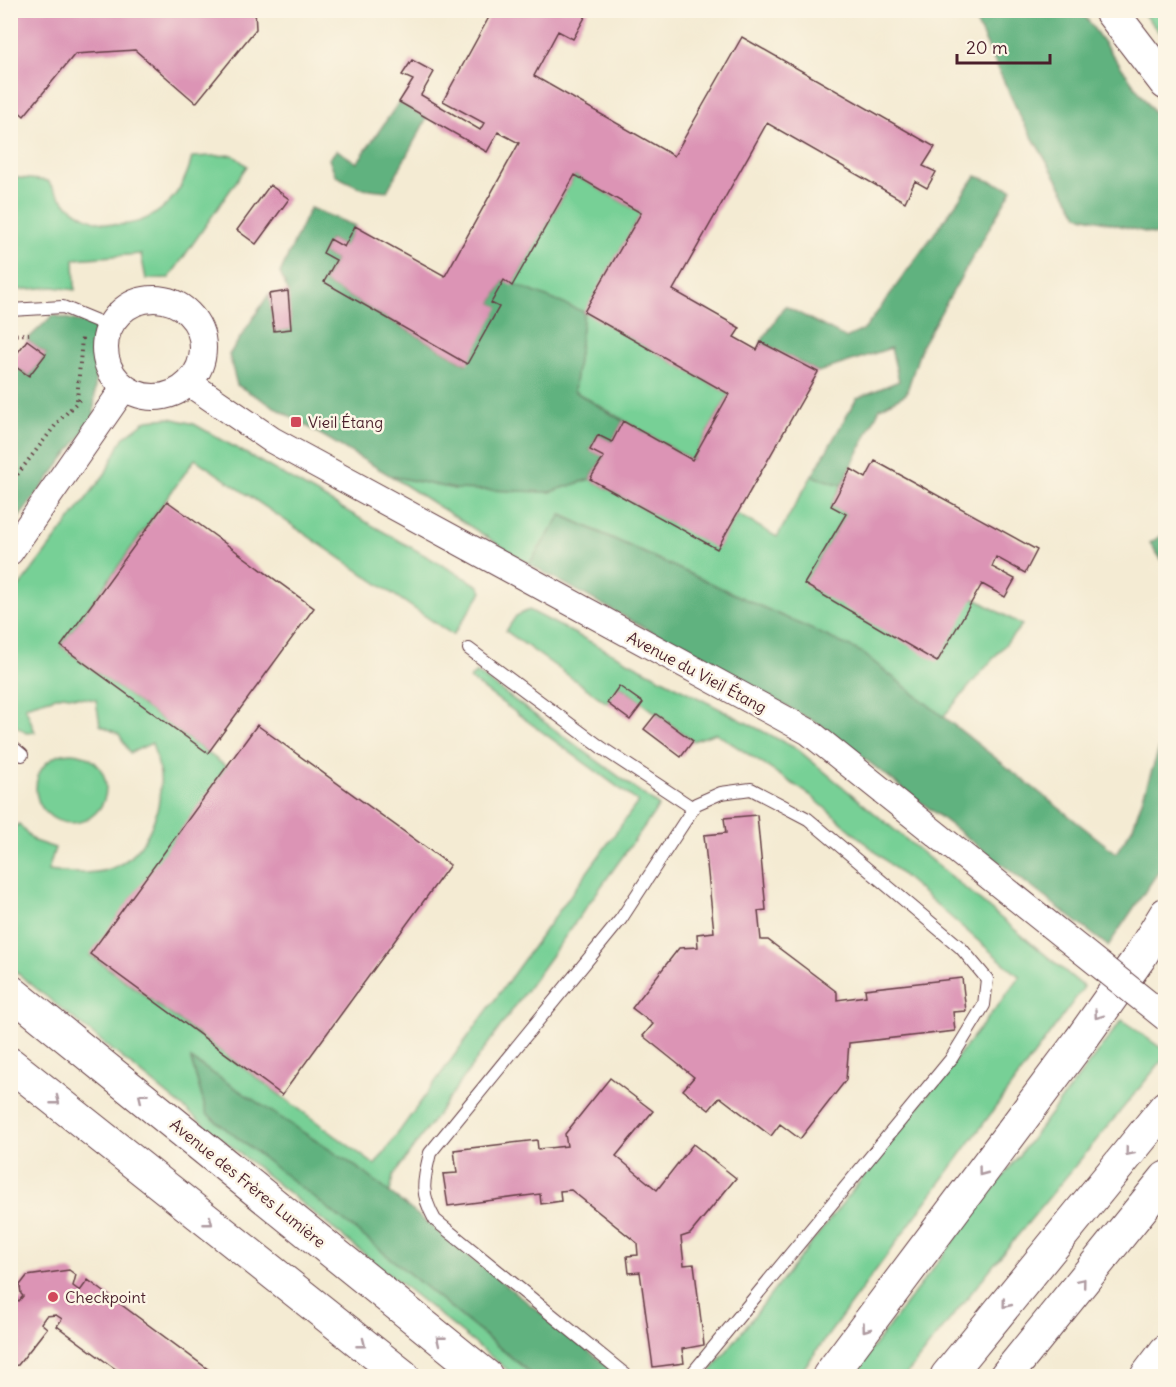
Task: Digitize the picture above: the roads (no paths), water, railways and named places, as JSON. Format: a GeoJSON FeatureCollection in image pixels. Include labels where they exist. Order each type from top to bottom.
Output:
{"type":"FeatureCollection","features":[{"type":"Feature","properties":{"kind":"main road"},"geometry":{"type":"LineString","coordinates":[[1110,10],[1166,83]]}},
{"type":"Feature","properties":{"kind":"main road"},"geometry":{"type":"LineString","coordinates":[[829,1377],[1080,1041],[1139,958],[1166,914]]}},
{"type":"Feature","properties":{"kind":"main road","name":"Avenue des Frères Lumière"},"geometry":{"type":"LineString","coordinates":[[18,1003],[486,1377]]}},
{"type":"Feature","properties":{"kind":"main road"},"geometry":{"type":"LineString","coordinates":[[10,1064],[403,1377]]}},
{"type":"Feature","properties":{"kind":"main road"},"geometry":{"type":"LineString","coordinates":[[947,1377],[1166,1107]]}},
{"type":"Feature","properties":{"kind":"main road"},"geometry":{"type":"LineString","coordinates":[[1006,1377],[1166,1178]]}},
{"type":"Feature","properties":{"kind":"main road"},"geometry":{"type":"LineString","coordinates":[[1147,1377],[1166,1351]]}},
{"type":"Feature","properties":{"kind":"street"},"geometry":{"type":"LineString","coordinates":[[150,298],[167,300],[180,306],[191,315],[203,340],[203,356],[198,370],[189,383],[178,391],[151,397],[124,388],[113,375],[105,360],[104,343],[109,326],[119,312],[133,303],[150,298]]}},
{"type":"Feature","properties":{"kind":"street","name":"Avenue du Vieil Étang"},"geometry":{"type":"LineString","coordinates":[[189,383],[283,446],[809,732],[1166,1018]]}},
{"type":"Feature","properties":{"kind":"street"},"geometry":{"type":"LineString","coordinates":[[10,552],[124,388]]}},
{"type":"Feature","properties":{"kind":"lane"},"geometry":{"type":"LineString","coordinates":[[10,310],[63,307],[109,326]]}},
{"type":"Feature","properties":{"kind":"lane"},"geometry":{"type":"LineString","coordinates":[[470,649],[602,748],[693,808]]}},
{"type":"Feature","properties":{"kind":"lane"},"geometry":{"type":"LineString","coordinates":[[10,745],[22,755]]}},
{"type":"Feature","properties":{"kind":"lane"},"geometry":{"type":"LineString","coordinates":[[627,1377],[435,1220],[424,1200],[423,1179],[430,1153],[621,919],[696,804],[721,793],[751,789],[808,819],[962,948],[987,979],[984,1005],[951,1059],[690,1377]]}},
{"type":"Feature","properties":{"kind":"place","name":"Vieil Étang"},"geometry":{"type":"Point","coordinates":[296,422]}},
{"type":"Feature","properties":{"kind":"place","name":"Checkpoint"},"geometry":{"type":"Point","coordinates":[53,1297]}}]}
